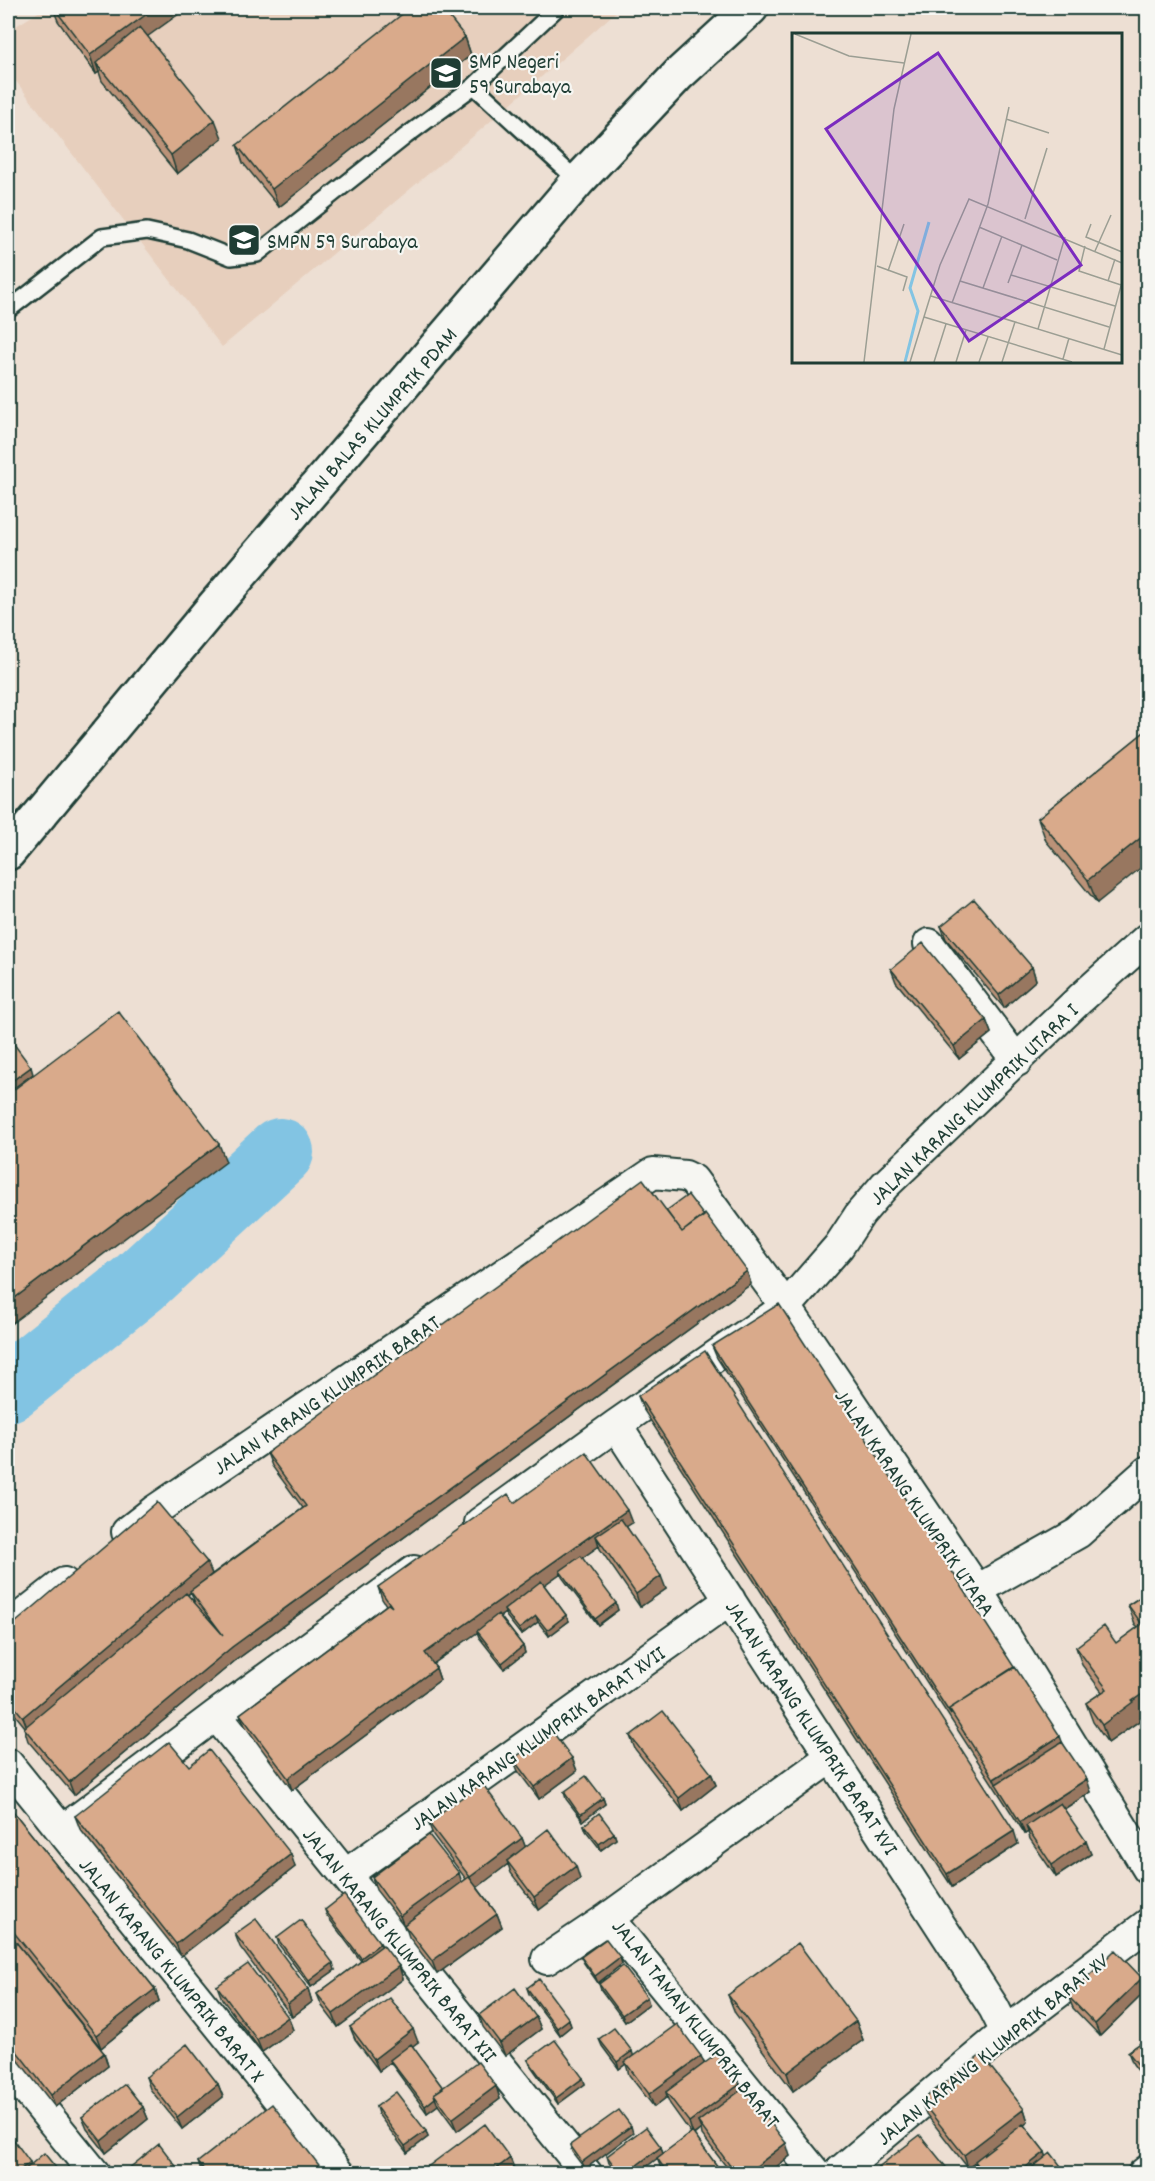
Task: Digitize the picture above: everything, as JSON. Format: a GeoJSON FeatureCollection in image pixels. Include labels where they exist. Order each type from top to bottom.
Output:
{"type":"FeatureCollection","features":[{"type":"Feature","properties":{"kind":"street","name":"JALAN BALAS KLUMPRIK PDAM"},"geometry":{"type":"LineString","coordinates":[[8,853],[213,608],[578,181],[679,74],[751,8]]}},
{"type":"Feature","properties":{"kind":"street","name":"JALAN KARANG KLUMPRIK UTARA I"},"geometry":{"type":"LineString","coordinates":[[62,1831],[216,1715],[616,1425],[786,1307],[839,1246],[860,1214],[885,1185],[1080,999],[1148,938]]}},
{"type":"Feature","properties":{"kind":"street"},"geometry":{"type":"LineString","coordinates":[[929,944],[1017,1061]]}},
{"type":"Feature","properties":{"kind":"street","name":"JALAN KARANG KLUMPRIK UTARA"},"geometry":{"type":"LineString","coordinates":[[653,1173],[685,1176],[693,1180],[989,1583],[1148,1869]]}},
{"type":"Feature","properties":{"kind":"street","name":"JALAN KARANG KLUMPRIK BARAT"},"geometry":{"type":"LineString","coordinates":[[108,1547],[154,1511],[653,1173]]}},
{"type":"Feature","properties":{"kind":"street","name":"JALAN KARANG KLUMPRIK BARAT XVI"},"geometry":{"type":"LineString","coordinates":[[616,1425],[994,2008],[1006,2032]]}},
{"type":"Feature","properties":{"kind":"street"},"geometry":{"type":"LineString","coordinates":[[989,1583],[1078,1533],[1148,1472]]}},
{"type":"Feature","properties":{"kind":"street"},"geometry":{"type":"LineString","coordinates":[[8,1628],[81,1569]]}},
{"type":"Feature","properties":{"kind":"street","name":"JALAN KARANG KLUMPRIK BARAT XVII"},"geometry":{"type":"LineString","coordinates":[[345,1875],[730,1600]]}},
{"type":"Feature","properties":{"kind":"street","name":"JALAN KARANG KLUMPRIK BARAT XII"},"geometry":{"type":"LineString","coordinates":[[216,1715],[587,2174]]}},
{"type":"Feature","properties":{"kind":"street","name":"JALAN TAMAN KLUMPRIK BARAT"},"geometry":{"type":"LineString","coordinates":[[816,2174],[608,1918],[831,1756]]}},
{"type":"Feature","properties":{"kind":"street","name":"JALAN KARANG KLUMPRIK BARAT X"},"geometry":{"type":"LineString","coordinates":[[8,1764],[339,2174]]}},
{"type":"Feature","properties":{"kind":"street"},"geometry":{"type":"LineString","coordinates":[[547,1959],[608,1918]]}},
{"type":"Feature","properties":{"kind":"street","name":"JALAN KARANG KLUMPRIK BARAT XV"},"geometry":{"type":"LineString","coordinates":[[837,2174],[1006,2032],[1148,1924]]}},
{"type":"Feature","properties":{"kind":"street"},"geometry":{"type":"LineString","coordinates":[[8,2067],[17,2098],[95,2174]]}},
{"type":"Feature","properties":{"kind":"street"},"geometry":{"type":"LineString","coordinates":[[1143,2174],[1148,2170]]}},
{"type":"Feature","properties":{"kind":"lane"},"geometry":{"type":"LineString","coordinates":[[8,310],[102,237],[147,231],[189,240],[231,257],[257,254],[406,136],[474,86],[557,8]]}},
{"type":"Feature","properties":{"kind":"lane"},"geometry":{"type":"LineString","coordinates":[[474,86],[578,181]]}},
{"type":"Feature","properties":{"kind":"shaded area","name":"SMPN 59 Surabaya"},"geometry":{"type":"Polygon","coordinates":[[[45,8],[613,8],[617,11],[477,133],[222,347],[8,71],[8,31],[45,8]]]}},
{"type":"Feature","properties":{"kind":"building"},"geometry":{"type":"Polygon","coordinates":[[[54,8],[155,8],[90,55],[54,8]]]}},
{"type":"Feature","properties":{"kind":"building"},"geometry":{"type":"Polygon","coordinates":[[[410,8],[442,8],[465,37],[272,189],[237,145],[410,8]]]}},
{"type":"Feature","properties":{"kind":"building"},"geometry":{"type":"Polygon","coordinates":[[[140,27],[215,120],[171,155],[96,63],[140,27]]]}},
{"type":"Feature","properties":{"kind":"building"},"geometry":{"type":"Polygon","coordinates":[[[1148,729],[1148,832],[1088,880],[1038,818],[1148,729]]]}},
{"type":"Feature","properties":{"kind":"building"},"geometry":{"type":"Polygon","coordinates":[[[974,899],[1032,967],[999,995],[941,926],[974,899]]]}},
{"type":"Feature","properties":{"kind":"building"},"geometry":{"type":"Polygon","coordinates":[[[923,943],[986,1020],[954,1046],[891,969],[923,943]]]}},
{"type":"Feature","properties":{"kind":"building"},"geometry":{"type":"Polygon","coordinates":[[[118,1011],[219,1144],[8,1303],[8,1094],[118,1011]]]}},
{"type":"Feature","properties":{"kind":"building"},"geometry":{"type":"Polygon","coordinates":[[[8,1036],[31,1067],[9,1083],[8,1082],[8,1036]]]}},
{"type":"Feature","properties":{"kind":"building"},"geometry":{"type":"Polygon","coordinates":[[[643,1179],[682,1232],[705,1214],[747,1271],[232,1647],[69,1782],[24,1728],[186,1593],[223,1635],[190,1591],[306,1506],[267,1453],[643,1179]]]}},
{"type":"Feature","properties":{"kind":"building"},"geometry":{"type":"Polygon","coordinates":[[[688,1195],[704,1216],[682,1232],[666,1211],[688,1195]]]}},
{"type":"Feature","properties":{"kind":"building"},"geometry":{"type":"Polygon","coordinates":[[[779,1304],[1014,1667],[949,1709],[951,1715],[712,1346],[779,1304]]]}},
{"type":"Feature","properties":{"kind":"building"},"geometry":{"type":"Polygon","coordinates":[[[705,1351],[1014,1831],[947,1874],[638,1396],[705,1351]]]}},
{"type":"Feature","properties":{"kind":"building"},"geometry":{"type":"Polygon","coordinates":[[[586,1452],[627,1510],[425,1653],[436,1668],[288,1778],[240,1714],[388,1604],[392,1607],[378,1587],[508,1494],[514,1503],[586,1452]]]}},
{"type":"Feature","properties":{"kind":"building"},"geometry":{"type":"Polygon","coordinates":[[[157,1502],[207,1562],[23,1717],[8,1699],[8,1629],[157,1502]]]}},
{"type":"Feature","properties":{"kind":"building"},"geometry":{"type":"Polygon","coordinates":[[[621,1519],[661,1576],[636,1594],[596,1536],[621,1519]]]}},
{"type":"Feature","properties":{"kind":"building"},"geometry":{"type":"Polygon","coordinates":[[[581,1556],[616,1603],[595,1619],[560,1571],[581,1556]]]}},
{"type":"Feature","properties":{"kind":"building"},"geometry":{"type":"Polygon","coordinates":[[[541,1581],[566,1615],[547,1630],[536,1616],[519,1629],[504,1610],[541,1581]]]}},
{"type":"Feature","properties":{"kind":"building"},"geometry":{"type":"Polygon","coordinates":[[[1148,1592],[1148,1690],[1102,1725],[1086,1703],[1107,1689],[1076,1647],[1104,1626],[1116,1643],[1142,1624],[1128,1605],[1148,1592]]]}},
{"type":"Feature","properties":{"kind":"building"},"geometry":{"type":"Polygon","coordinates":[[[498,1614],[523,1646],[502,1663],[477,1631],[498,1614]]]}},
{"type":"Feature","properties":{"kind":"building"},"geometry":{"type":"Polygon","coordinates":[[[1015,1667],[1060,1736],[994,1779],[949,1709],[1015,1667]]]}},
{"type":"Feature","properties":{"kind":"building"},"geometry":{"type":"Polygon","coordinates":[[[663,1711],[711,1773],[679,1798],[630,1736],[663,1711]]]}},
{"type":"Feature","properties":{"kind":"building"},"geometry":{"type":"Polygon","coordinates":[[[552,1731],[572,1758],[534,1787],[513,1759],[552,1731]]]}},
{"type":"Feature","properties":{"kind":"building"},"geometry":{"type":"Polygon","coordinates":[[[169,1742],[189,1766],[209,1750],[291,1854],[176,1944],[75,1816],[169,1742]]]}},
{"type":"Feature","properties":{"kind":"building"},"geometry":{"type":"Polygon","coordinates":[[[1062,1742],[1087,1779],[1020,1822],[996,1784],[1062,1742]]]}},
{"type":"Feature","properties":{"kind":"building"},"geometry":{"type":"Polygon","coordinates":[[[586,1776],[603,1798],[580,1815],[564,1792],[586,1776]]]}},
{"type":"Feature","properties":{"kind":"building"},"geometry":{"type":"Polygon","coordinates":[[[482,1783],[522,1838],[470,1877],[428,1822],[482,1783]]]}},
{"type":"Feature","properties":{"kind":"building"},"geometry":{"type":"Polygon","coordinates":[[[1060,1803],[1086,1841],[1052,1865],[1026,1826],[1060,1803]]]}},
{"type":"Feature","properties":{"kind":"building"},"geometry":{"type":"Polygon","coordinates":[[[8,1805],[155,1989],[96,2035],[8,1925],[8,1805]]]}},
{"type":"Feature","properties":{"kind":"building"},"geometry":{"type":"Polygon","coordinates":[[[599,1813],[614,1833],[599,1844],[584,1825],[599,1813]]]}},
{"type":"Feature","properties":{"kind":"building"},"geometry":{"type":"Polygon","coordinates":[[[548,1829],[576,1866],[534,1897],[507,1861],[548,1829]]]}},
{"type":"Feature","properties":{"kind":"building"},"geometry":{"type":"Polygon","coordinates":[[[429,1835],[459,1873],[400,1916],[372,1877],[429,1835]]]}},
{"type":"Feature","properties":{"kind":"building"},"geometry":{"type":"Polygon","coordinates":[[[469,1877],[497,1914],[432,1961],[404,1925],[469,1877]]]}},
{"type":"Feature","properties":{"kind":"building"},"geometry":{"type":"Polygon","coordinates":[[[344,1895],[380,1943],[361,1958],[325,1910],[344,1895]]]}},
{"type":"Feature","properties":{"kind":"building"},"geometry":{"type":"Polygon","coordinates":[[[256,1919],[308,1989],[288,2004],[235,1934],[256,1919]]]}},
{"type":"Feature","properties":{"kind":"building"},"geometry":{"type":"Polygon","coordinates":[[[301,1920],[333,1963],[309,1981],[277,1938],[301,1920]]]}},
{"type":"Feature","properties":{"kind":"building"},"geometry":{"type":"Polygon","coordinates":[[[8,1932],[104,2053],[51,2095],[8,2040],[8,1932]]]}},
{"type":"Feature","properties":{"kind":"building"},"geometry":{"type":"Polygon","coordinates":[[[606,1939],[620,1957],[595,1976],[581,1957],[606,1939]]]}},
{"type":"Feature","properties":{"kind":"building"},"geometry":{"type":"Polygon","coordinates":[[[798,1943],[856,2021],[787,2073],[728,1995],[798,1943]]]}},
{"type":"Feature","properties":{"kind":"building"},"geometry":{"type":"Polygon","coordinates":[[[383,1945],[399,1966],[333,2014],[317,1994],[383,1945]]]}},
{"type":"Feature","properties":{"kind":"building"},"geometry":{"type":"Polygon","coordinates":[[[1115,1950],[1142,1978],[1095,2024],[1068,1996],[1115,1950]]]}},
{"type":"Feature","properties":{"kind":"building"},"geometry":{"type":"Polygon","coordinates":[[[248,1964],[288,2017],[257,2040],[217,1986],[248,1964]]]}},
{"type":"Feature","properties":{"kind":"building"},"geometry":{"type":"Polygon","coordinates":[[[623,1966],[647,1997],[622,2015],[599,1984],[623,1966]]]}},
{"type":"Feature","properties":{"kind":"building"},"geometry":{"type":"Polygon","coordinates":[[[539,1979],[569,2019],[557,2028],[527,1988],[539,1979]]]}},
{"type":"Feature","properties":{"kind":"building"},"geometry":{"type":"Polygon","coordinates":[[[515,1988],[536,2017],[500,2043],[479,2015],[515,1988]]]}},
{"type":"Feature","properties":{"kind":"building"},"geometry":{"type":"Polygon","coordinates":[[[390,1998],[413,2029],[374,2059],[350,2027],[390,1998]]]}},
{"type":"Feature","properties":{"kind":"building"},"geometry":{"type":"Polygon","coordinates":[[[677,2024],[701,2056],[649,2094],[625,2062],[677,2024]]]}},
{"type":"Feature","properties":{"kind":"building"},"geometry":{"type":"Polygon","coordinates":[[[614,2028],[632,2051],[617,2062],[599,2039],[614,2028]]]}},
{"type":"Feature","properties":{"kind":"building"},"geometry":{"type":"Polygon","coordinates":[[[1148,2038],[1148,2077],[1128,2052],[1148,2038]]]}},
{"type":"Feature","properties":{"kind":"building"},"geometry":{"type":"Polygon","coordinates":[[[555,2040],[583,2078],[556,2098],[528,2060],[555,2040]]]}},
{"type":"Feature","properties":{"kind":"building"},"geometry":{"type":"Polygon","coordinates":[[[187,2044],[218,2084],[177,2117],[146,2077],[187,2044]]]}},
{"type":"Feature","properties":{"kind":"building"},"geometry":{"type":"Polygon","coordinates":[[[411,2044],[443,2088],[434,2094],[435,2098],[425,2106],[390,2060],[411,2044]]]}},
{"type":"Feature","properties":{"kind":"building"},"geometry":{"type":"Polygon","coordinates":[[[717,2054],[740,2084],[689,2122],[666,2092],[717,2054]]]}},
{"type":"Feature","properties":{"kind":"building"},"geometry":{"type":"Polygon","coordinates":[[[981,2055],[1024,2109],[964,2155],[921,2101],[981,2055]]]}},
{"type":"Feature","properties":{"kind":"building"},"geometry":{"type":"Polygon","coordinates":[[[478,2062],[496,2086],[452,2119],[434,2094],[478,2062]]]}},
{"type":"Feature","properties":{"kind":"building"},"geometry":{"type":"Polygon","coordinates":[[[125,2084],[143,2107],[101,2141],[82,2117],[125,2084]]]}},
{"type":"Feature","properties":{"kind":"building"},"geometry":{"type":"Polygon","coordinates":[[[744,2088],[786,2143],[746,2174],[736,2174],[698,2122],[744,2088]]]}},
{"type":"Feature","properties":{"kind":"building"},"geometry":{"type":"Polygon","coordinates":[[[396,2092],[426,2131],[405,2146],[376,2107],[396,2092]]]}},
{"type":"Feature","properties":{"kind":"building"},"geometry":{"type":"Polygon","coordinates":[[[272,2104],[325,2173],[207,2174],[198,2162],[272,2104]]]}},
{"type":"Feature","properties":{"kind":"building"},"geometry":{"type":"Polygon","coordinates":[[[619,2110],[631,2126],[582,2162],[570,2145],[619,2110]]]}},
{"type":"Feature","properties":{"kind":"building"},"geometry":{"type":"Polygon","coordinates":[[[485,2124],[510,2158],[489,2174],[418,2174],[485,2124]]]}},
{"type":"Feature","properties":{"kind":"building"},"geometry":{"type":"Polygon","coordinates":[[[1023,2124],[1045,2152],[1017,2174],[984,2174],[975,2161],[1023,2124]]]}},
{"type":"Feature","properties":{"kind":"building"},"geometry":{"type":"Polygon","coordinates":[[[646,2127],[661,2147],[625,2174],[620,2174],[607,2156],[646,2127]]]}},
{"type":"Feature","properties":{"kind":"building"},"geometry":{"type":"Polygon","coordinates":[[[8,2132],[30,2162],[15,2174],[8,2174],[8,2132]]]}},
{"type":"Feature","properties":{"kind":"building"},"geometry":{"type":"Polygon","coordinates":[[[692,2132],[723,2174],[668,2174],[657,2158],[692,2132]]]}},
{"type":"Feature","properties":{"kind":"building"},"geometry":{"type":"Polygon","coordinates":[[[920,2135],[950,2172],[948,2174],[873,2174],[872,2172],[920,2135]]]}},
{"type":"Feature","properties":{"kind":"building"},"geometry":{"type":"Polygon","coordinates":[[[159,2144],[182,2174],[122,2174],[159,2144]]]}},
{"type":"Feature","properties":{"kind":"building"},"geometry":{"type":"Polygon","coordinates":[[[44,2153],[61,2174],[20,2174],[44,2153]]]}},
{"type":"Feature","properties":{"kind":"building"},"geometry":{"type":"Polygon","coordinates":[[[1051,2153],[1067,2174],[1024,2174],[1051,2153]]]}},
{"type":"Feature","properties":{"kind":"waterway"},"geometry":{"type":"LineString","coordinates":[[8,1388],[139,1283],[280,1152]]}},
{"type":"Feature","properties":{"kind":"place","name":"SMP Negeri 59 Surabaya"},"geometry":{"type":"Point","coordinates":[446,73]}},
{"type":"Feature","properties":{"kind":"place","name":"SMPN 59 Surabaya"},"geometry":{"type":"Point","coordinates":[244,240]}}]}
